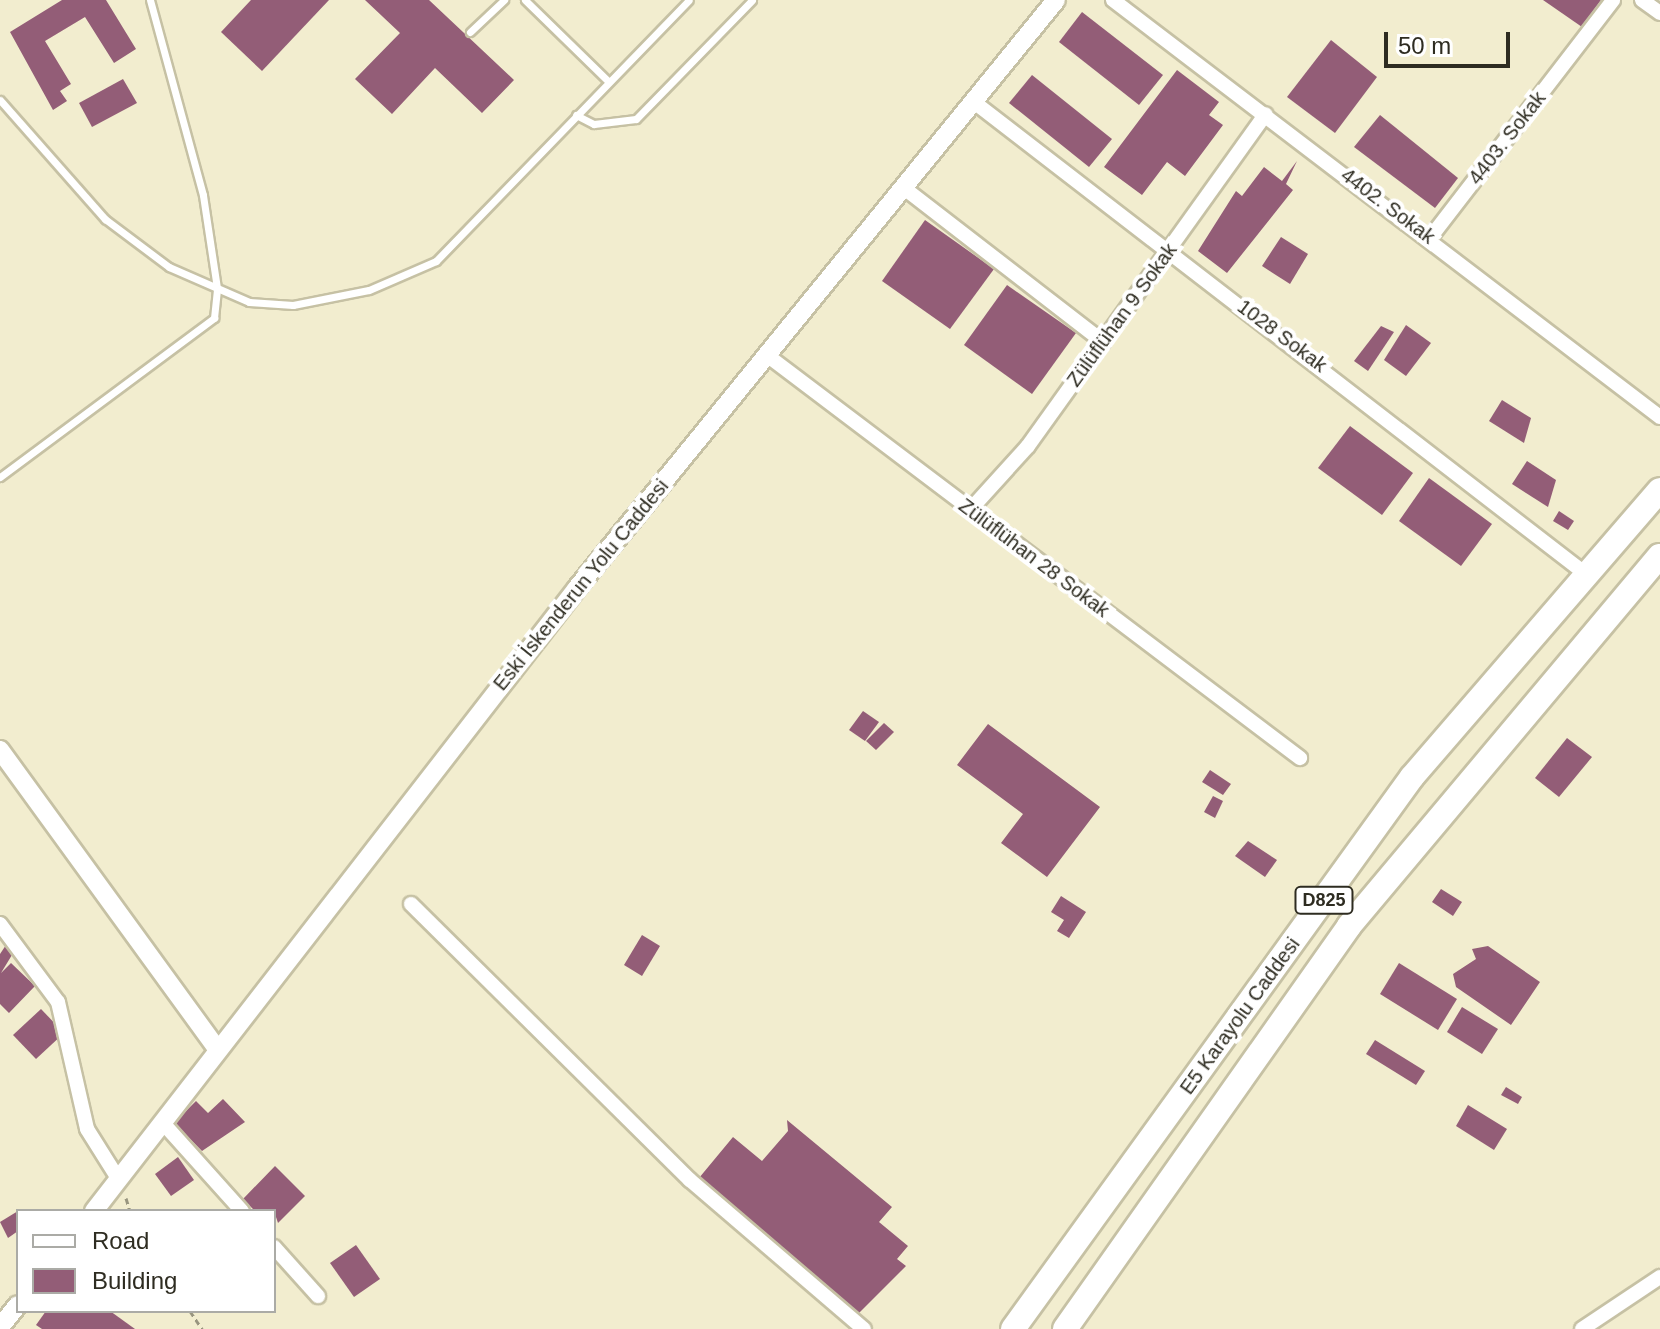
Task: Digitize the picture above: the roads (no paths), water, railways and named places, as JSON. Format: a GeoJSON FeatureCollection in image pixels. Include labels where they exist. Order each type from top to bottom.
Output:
{"type":"FeatureCollection","features":[{"type":"Feature","properties":{"kind":"highway","name":"E5 Karayolu Caddesi"},"geometry":{"type":"LineString","coordinates":[[1013,1329],[1412,777],[1660,490]]}},
{"type":"Feature","properties":{"kind":"highway","name":"E5 Karayolu Caddesi"},"geometry":{"type":"LineString","coordinates":[[1065,1329],[1349,926],[1660,556]]}},
{"type":"Feature","properties":{"kind":"street","name":"Eski İskenderun Yolu Caddesi"},"geometry":{"type":"LineString","coordinates":[[96,1209],[217,1049],[768,356],[1056,0]]}},
{"type":"Feature","properties":{"kind":"street","name":"4402. Sokak"},"geometry":{"type":"LineString","coordinates":[[1113,0],[1430,238],[1660,417]]}},
{"type":"Feature","properties":{"kind":"street","name":"4403. Sokak"},"geometry":{"type":"LineString","coordinates":[[1430,238],[1613,0]]}},
{"type":"Feature","properties":{"kind":"street"},"geometry":{"type":"LineString","coordinates":[[1642,0],[1660,13]]}},
{"type":"Feature","properties":{"kind":"street","name":"1028 Sokak"},"geometry":{"type":"LineString","coordinates":[[974,102],[1169,249],[1587,575]]}},
{"type":"Feature","properties":{"kind":"street","name":"Zülüflühan 9 Sokak"},"geometry":{"type":"LineString","coordinates":[[970,510],[1028,446],[1266,114]]}},
{"type":"Feature","properties":{"kind":"street"},"geometry":{"type":"LineString","coordinates":[[904,188],[1103,342]]}},
{"type":"Feature","properties":{"kind":"street","name":"Zülüflühan 28 Sokak"},"geometry":{"type":"LineString","coordinates":[[768,356],[1300,758]]}},
{"type":"Feature","properties":{"kind":"street"},"geometry":{"type":"LineString","coordinates":[[0,750],[217,1049]]}},
{"type":"Feature","properties":{"kind":"street"},"geometry":{"type":"LineString","coordinates":[[411,904],[690,1180],[864,1329]]}},
{"type":"Feature","properties":{"kind":"street"},"geometry":{"type":"LineString","coordinates":[[0,924],[58,1002],[87,1129],[119,1180]]}},
{"type":"Feature","properties":{"kind":"street"},"geometry":{"type":"LineString","coordinates":[[163,1123],[240,1209]]}},
{"type":"Feature","properties":{"kind":"street"},"geometry":{"type":"LineString","coordinates":[[276,1249],[318,1296]]}},
{"type":"Feature","properties":{"kind":"street"},"geometry":{"type":"LineString","coordinates":[[1582,1329],[1660,1277]]}},
{"type":"Feature","properties":{"kind":"street"},"geometry":{"type":"LineString","coordinates":[[0,1327],[16,1307]]}},
{"type":"Feature","properties":{"kind":"lane"},"geometry":{"type":"LineString","coordinates":[[0,477],[204,330],[214,318],[217,288],[203,195],[150,0]]}},
{"type":"Feature","properties":{"kind":"lane"},"geometry":{"type":"LineString","coordinates":[[470,32],[504,0]]}},
{"type":"Feature","properties":{"kind":"lane"},"geometry":{"type":"LineString","coordinates":[[525,0],[609,82]]}},
{"type":"Feature","properties":{"kind":"lane"},"geometry":{"type":"LineString","coordinates":[[0,100],[105,219],[169,267],[249,302],[293,305],[402,277],[436,261],[689,0]]}},
{"type":"Feature","properties":{"kind":"lane"},"geometry":{"type":"LineString","coordinates":[[576,115],[594,124],[636,119],[752,0]]}}]}
